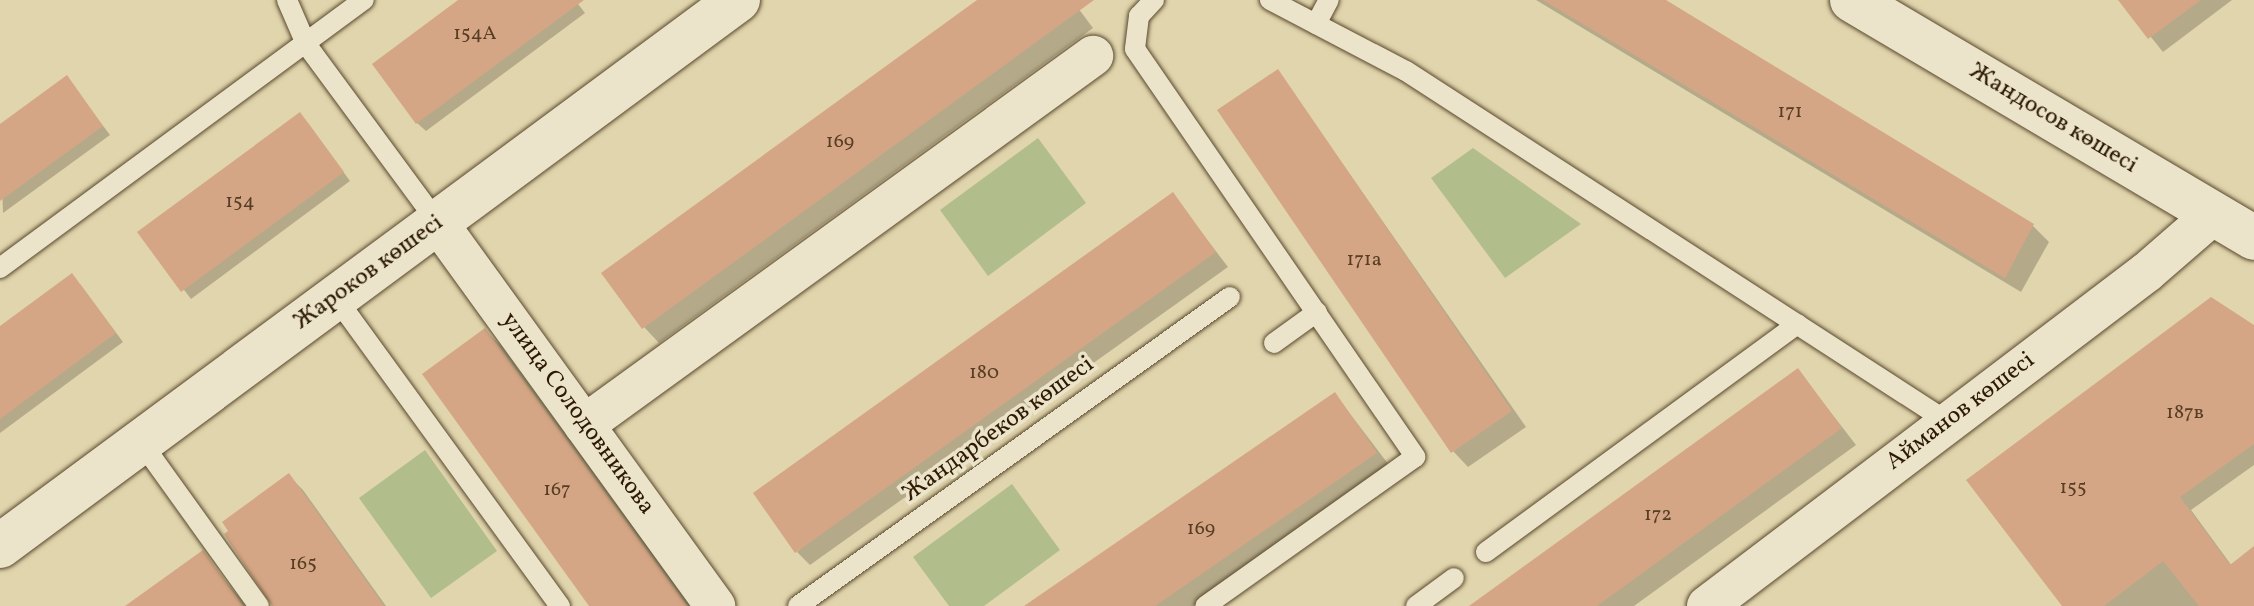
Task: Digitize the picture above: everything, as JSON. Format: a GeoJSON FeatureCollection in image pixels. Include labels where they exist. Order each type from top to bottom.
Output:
{"type":"FeatureCollection","features":[{"type":"Feature","properties":{"kind":"main road","name":"Жароков көшесі"},"geometry":{"type":"LineString","coordinates":[[0,546],[738,0]]}},
{"type":"Feature","properties":{"kind":"main road","name":"Жандосов көшесі"},"geometry":{"type":"LineString","coordinates":[[1852,0],[2254,238]]}},
{"type":"Feature","properties":{"kind":"street"},"geometry":{"type":"LineString","coordinates":[[584,425],[1093,56]]}},
{"type":"Feature","properties":{"kind":"street","name":"Айманов көшесі"},"geometry":{"type":"LineString","coordinates":[[1707,606],[2147,272],[2214,214]]}},
{"type":"Feature","properties":{"kind":"street","name":"улица Солодовникова"},"geometry":{"type":"LineString","coordinates":[[438,223],[715,606]]}},
{"type":"Feature","properties":{"kind":"lane"},"geometry":{"type":"LineString","coordinates":[[287,0],[306,44],[438,223]]}},
{"type":"Feature","properties":{"kind":"lane"},"geometry":{"type":"LineString","coordinates":[[0,268],[364,0]]}},
{"type":"Feature","properties":{"kind":"lane"},"geometry":{"type":"LineString","coordinates":[[1154,0],[1139,16],[1135,49],[1415,457],[1205,606]]}},
{"type":"Feature","properties":{"kind":"lane"},"geometry":{"type":"LineString","coordinates":[[1270,0],[1406,71],[1948,422]]}},
{"type":"Feature","properties":{"kind":"lane"},"geometry":{"type":"LineString","coordinates":[[1316,24],[1329,0]]}},
{"type":"Feature","properties":{"kind":"lane","name":"Жандарбеков көшесі"},"geometry":{"type":"LineString","coordinates":[[798,606],[1230,297]]}},
{"type":"Feature","properties":{"kind":"lane"},"geometry":{"type":"LineString","coordinates":[[336,298],[560,606]]}},
{"type":"Feature","properties":{"kind":"lane"},"geometry":{"type":"LineString","coordinates":[[1274,343],[1317,312]]}},
{"type":"Feature","properties":{"kind":"lane"},"geometry":{"type":"LineString","coordinates":[[1486,552],[1798,324]]}},
{"type":"Feature","properties":{"kind":"lane"},"geometry":{"type":"LineString","coordinates":[[141,442],[259,606]]}},
{"type":"Feature","properties":{"kind":"lane"},"geometry":{"type":"LineString","coordinates":[[1416,606],[1454,578]]}},
{"type":"Feature","properties":{"kind":"green space"},"geometry":{"type":"Polygon","coordinates":[[[1038,138],[1086,203],[988,276],[940,210],[1038,138]]]}},
{"type":"Feature","properties":{"kind":"green space"},"geometry":{"type":"Polygon","coordinates":[[[1473,148],[1581,224],[1505,278],[1431,178],[1473,148]]]}},
{"type":"Feature","properties":{"kind":"green space"},"geometry":{"type":"Polygon","coordinates":[[[425,450],[497,551],[431,598],[359,498],[425,450]]]}},
{"type":"Feature","properties":{"kind":"green space"},"geometry":{"type":"Polygon","coordinates":[[[1012,484],[1060,550],[984,606],[949,606],[913,557],[1012,484]]]}},
{"type":"Feature","properties":{"kind":"building"},"geometry":{"type":"Polygon","coordinates":[[[458,0],[584,0],[416,124],[372,64],[458,0]]]}},
{"type":"Feature","properties":{"kind":"building"},"geometry":{"type":"Polygon","coordinates":[[[977,0],[1094,0],[642,329],[601,273],[977,0]]]}},
{"type":"Feature","properties":{"kind":"building"},"geometry":{"type":"Polygon","coordinates":[[[1543,0],[1666,0],[2034,224],[2005,278],[1543,0]]]}},
{"type":"Feature","properties":{"kind":"building"},"geometry":{"type":"Polygon","coordinates":[[[2118,0],[2201,0],[2148,39],[2118,0]]]}},
{"type":"Feature","properties":{"kind":"building"},"geometry":{"type":"Polygon","coordinates":[[[1278,69],[1512,411],[1451,453],[1217,110],[1278,69]]]}},
{"type":"Feature","properties":{"kind":"building"},"geometry":{"type":"Polygon","coordinates":[[[67,75],[103,126],[0,201],[0,124],[67,75]]]}},
{"type":"Feature","properties":{"kind":"building"},"geometry":{"type":"Polygon","coordinates":[[[300,112],[344,172],[181,292],[137,232],[300,112]]]}},
{"type":"Feature","properties":{"kind":"building"},"geometry":{"type":"Polygon","coordinates":[[[1173,192],[1216,252],[795,553],[753,493],[1173,192]]]}},
{"type":"Feature","properties":{"kind":"building"},"geometry":{"type":"Polygon","coordinates":[[[72,273],[116,333],[0,419],[0,326],[72,273]]]}},
{"type":"Feature","properties":{"kind":"building"},"geometry":{"type":"Polygon","coordinates":[[[2211,297],[2254,325],[2254,444],[2180,497],[2230,565],[2254,546],[2254,606],[2199,606],[2163,561],[2104,606],[2062,606],[1966,480],[2211,297]]]}},
{"type":"Feature","properties":{"kind":"building"},"geometry":{"type":"Polygon","coordinates":[[[485,328],[687,606],[589,606],[422,374],[485,328]]]}},
{"type":"Feature","properties":{"kind":"building"},"geometry":{"type":"Polygon","coordinates":[[[1798,368],[1842,428],[1597,606],[1469,606],[1798,368]]]}},
{"type":"Feature","properties":{"kind":"building"},"geometry":{"type":"Polygon","coordinates":[[[1335,392],[1377,453],[1155,606],[1024,606],[1335,392]]]}},
{"type":"Feature","properties":{"kind":"building"},"geometry":{"type":"Polygon","coordinates":[[[289,473],[384,606],[272,606],[224,534],[228,531],[222,522],[289,473]]]}},
{"type":"Feature","properties":{"kind":"building"},"geometry":{"type":"Polygon","coordinates":[[[203,550],[243,606],[125,606],[203,550]]]}}]}
